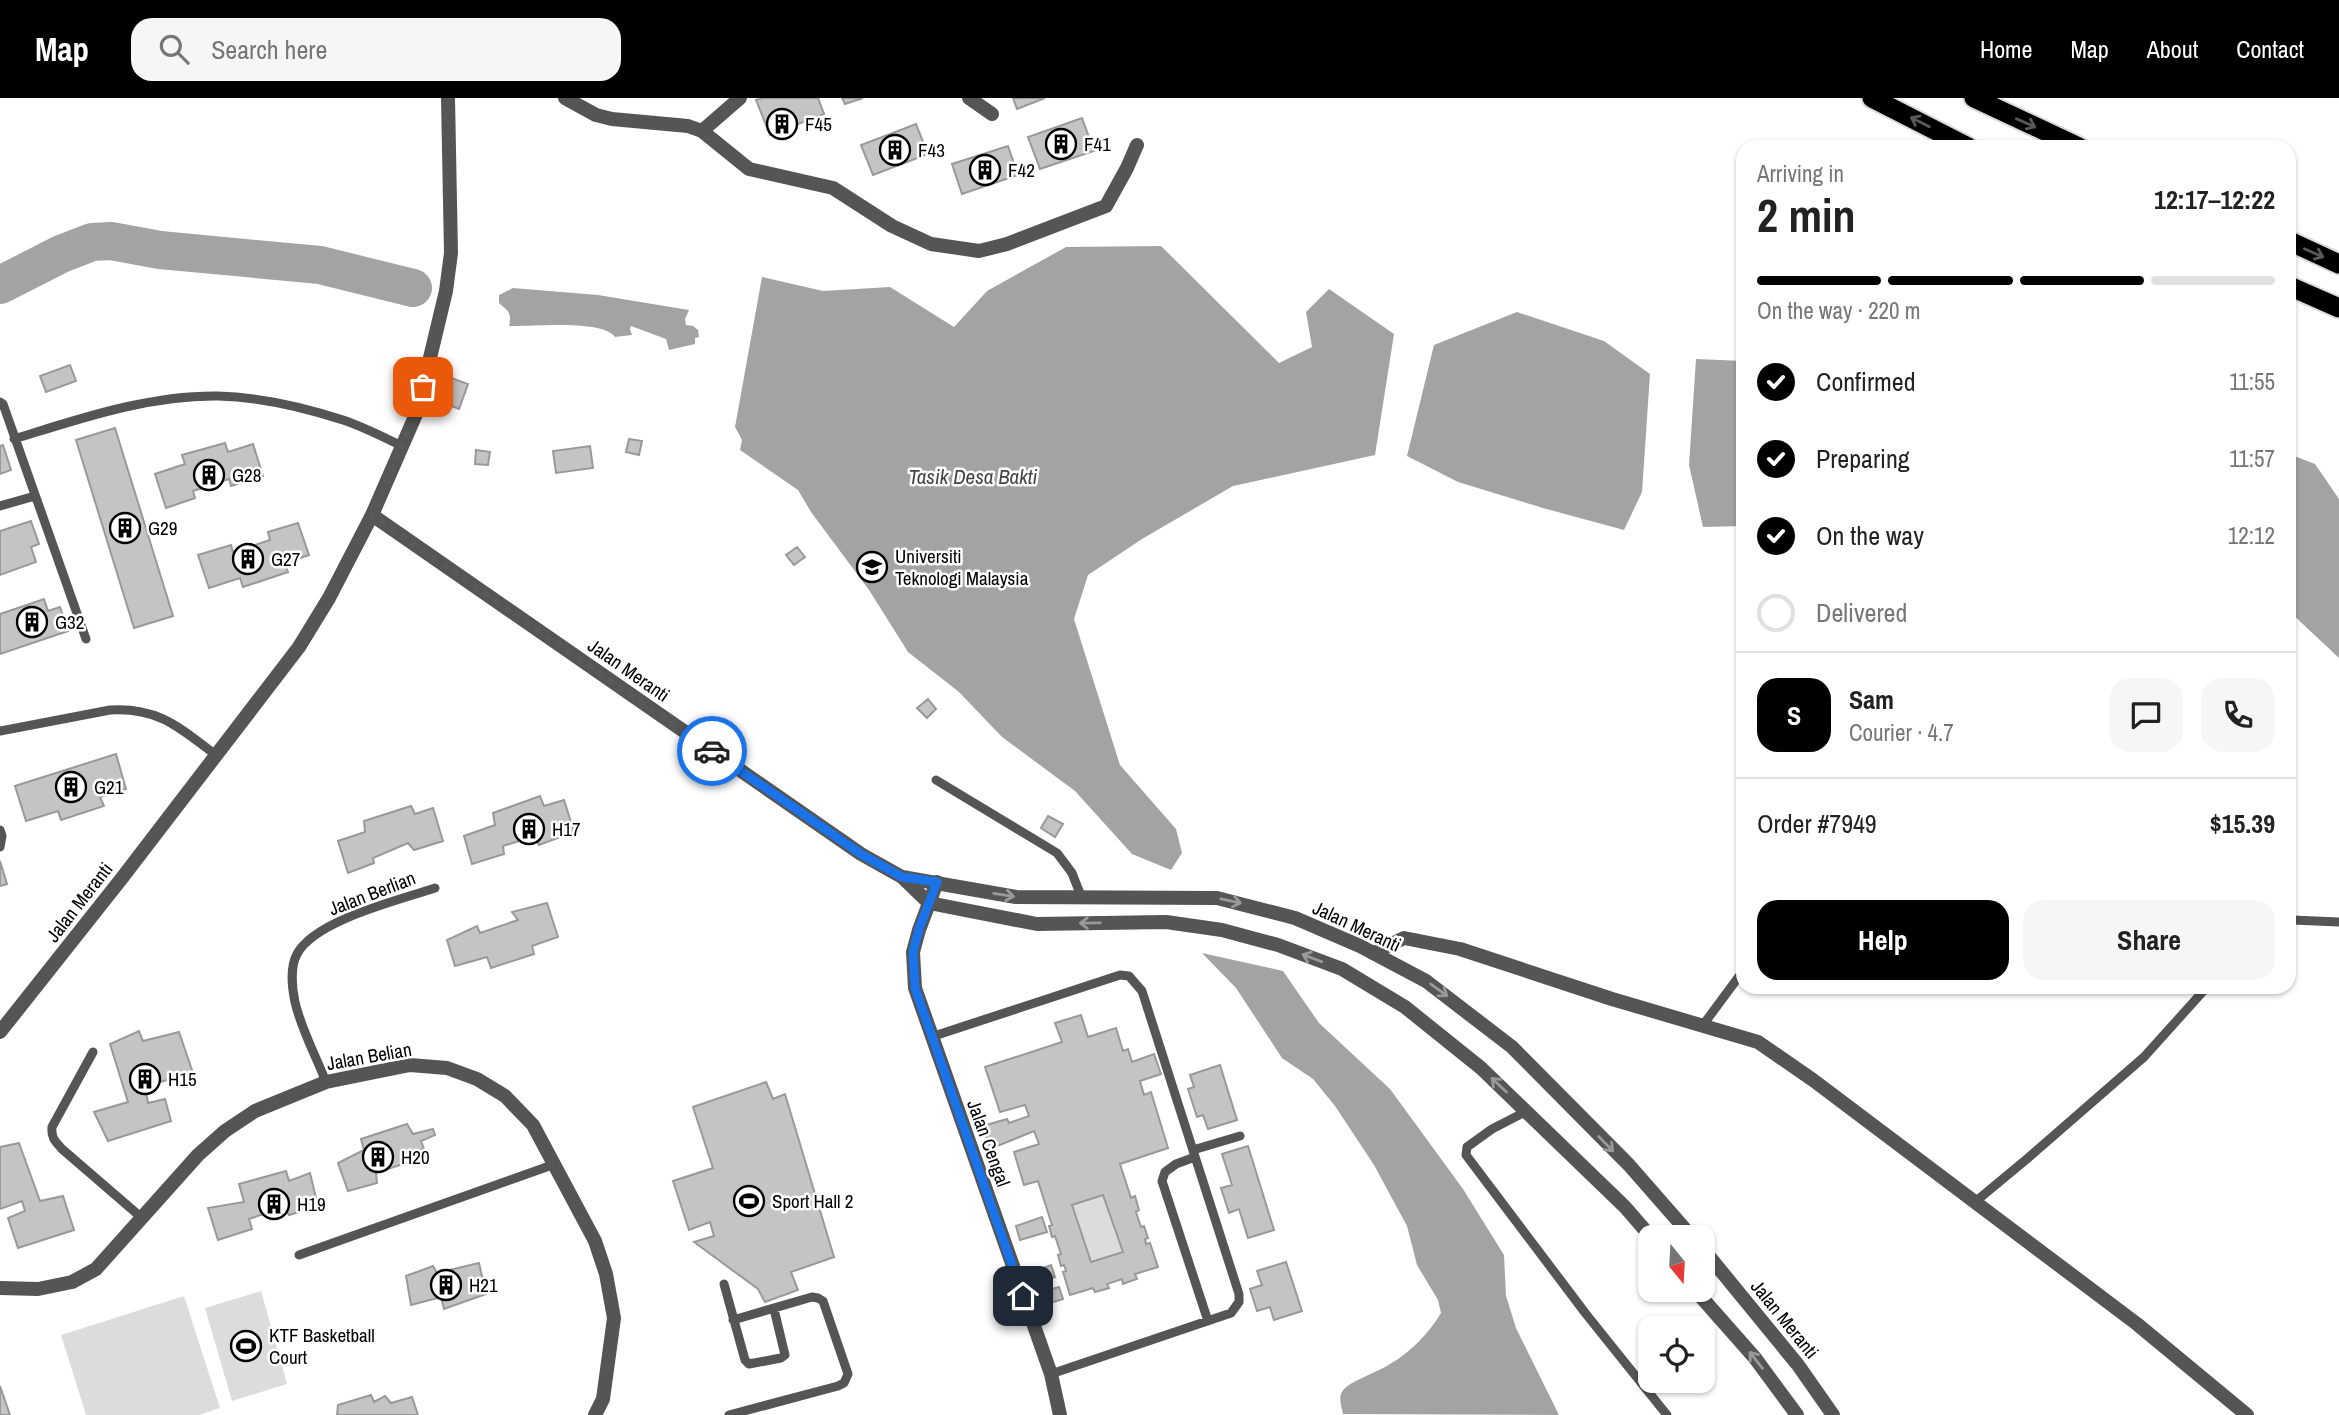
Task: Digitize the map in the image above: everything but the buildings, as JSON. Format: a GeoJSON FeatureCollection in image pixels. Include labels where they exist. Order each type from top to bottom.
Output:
{"type":"FeatureCollection","features":[{"type":"Feature","properties":{"kind":"highway"},"geometry":{"type":"LineString","coordinates":[[1872,98],[1954,140]]}},
{"type":"Feature","properties":{"kind":"highway"},"geometry":{"type":"LineString","coordinates":[[1974,98],[2064,140]]}},
{"type":"Feature","properties":{"kind":"highway"},"geometry":{"type":"LineString","coordinates":[[2296,245],[2339,264]]}},
{"type":"Feature","properties":{"kind":"highway"},"geometry":{"type":"LineString","coordinates":[[2296,289],[2339,307]]}},
{"type":"Feature","properties":{"kind":"street","name":"Jalan Meranti"},"geometry":{"type":"LineString","coordinates":[[0,1032],[299,647],[329,598],[372,515],[417,412],[446,291],[451,253],[448,98]]}},
{"type":"Feature","properties":{"kind":"street"},"geometry":{"type":"LineString","coordinates":[[565,98],[596,115],[612,119],[688,126],[702,131],[749,169],[833,188],[892,226],[931,244],[979,251],[1007,244],[1106,206],[1137,145]]}},
{"type":"Feature","properties":{"kind":"street"},"geometry":{"type":"LineString","coordinates":[[702,131],[740,98]]}},
{"type":"Feature","properties":{"kind":"street"},"geometry":{"type":"LineString","coordinates":[[969,98],[992,114]]}},
{"type":"Feature","properties":{"kind":"street","name":"Jalan Meranti"},"geometry":{"type":"LineString","coordinates":[[372,515],[861,854],[902,877],[929,903]]}},
{"type":"Feature","properties":{"kind":"street","name":"Jalan Meranti"},"geometry":{"type":"LineString","coordinates":[[902,877],[1016,897],[1217,898],[1295,918],[1373,953],[1426,981],[1512,1047],[1629,1166],[1681,1225]]}},
{"type":"Feature","properties":{"kind":"street","name":"Jalan Cengal"},"geometry":{"type":"LineString","coordinates":[[937,882],[913,952],[915,988],[1051,1374],[1060,1415]]}},
{"type":"Feature","properties":{"kind":"street"},"geometry":{"type":"LineString","coordinates":[[929,903],[1037,924],[1166,922],[1222,930],[1278,945],[1342,970],[1405,1007],[1481,1068],[1625,1206],[1641,1225]]}},
{"type":"Feature","properties":{"kind":"street"},"geometry":{"type":"LineString","coordinates":[[1373,953],[1404,938],[1460,948],[1612,999],[1758,1041],[2137,1324],[2247,1415]]}},
{"type":"Feature","properties":{"kind":"street","name":"Jalan Belian"},"geometry":{"type":"LineString","coordinates":[[0,1288],[38,1289],[72,1282],[96,1269],[198,1155],[225,1131],[255,1111],[326,1082],[410,1065],[447,1068],[477,1079],[505,1096],[533,1125],[595,1241],[606,1274],[614,1318],[603,1399],[595,1415]]}},
{"type":"Feature","properties":{"kind":"street","name":"Jalan Meranti"},"geometry":{"type":"LineString","coordinates":[[1715,1264],[1798,1365],[1833,1415]]}},
{"type":"Feature","properties":{"kind":"street"},"geometry":{"type":"LineString","coordinates":[[1706,1302],[1755,1358],[1797,1415]]}},
{"type":"Feature","properties":{"kind":"lane"},"geometry":{"type":"LineString","coordinates":[[14,439],[132,405],[176,398],[218,396],[300,408],[346,421],[402,446]]}},
{"type":"Feature","properties":{"kind":"lane"},"geometry":{"type":"LineString","coordinates":[[0,402],[3,404],[86,639]]}},
{"type":"Feature","properties":{"kind":"lane"},"geometry":{"type":"LineString","coordinates":[[0,506],[35,496]]}},
{"type":"Feature","properties":{"kind":"lane"},"geometry":{"type":"LineString","coordinates":[[0,731],[126,709],[166,719],[217,755]]}},
{"type":"Feature","properties":{"kind":"lane"},"geometry":{"type":"LineString","coordinates":[[936,780],[1057,853],[1072,873],[1081,896]]}},
{"type":"Feature","properties":{"kind":"lane"},"geometry":{"type":"LineString","coordinates":[[0,830],[0,847]]}},
{"type":"Feature","properties":{"kind":"lane","name":"Jalan Berlian"},"geometry":{"type":"LineString","coordinates":[[326,1082],[296,1003],[292,979],[296,956],[309,937],[343,919],[435,888]]}},
{"type":"Feature","properties":{"kind":"lane"},"geometry":{"type":"LineString","coordinates":[[2296,920],[2339,922]]}},
{"type":"Feature","properties":{"kind":"lane"},"geometry":{"type":"LineString","coordinates":[[931,1037],[1120,975],[1129,976],[1142,991],[1239,1294],[1239,1302],[1231,1313],[1051,1374]]}},
{"type":"Feature","properties":{"kind":"lane"},"geometry":{"type":"LineString","coordinates":[[1703,1025],[1736,980]]}},
{"type":"Feature","properties":{"kind":"lane"},"geometry":{"type":"LineString","coordinates":[[1975,1202],[2144,1056],[2201,994]]}},
{"type":"Feature","properties":{"kind":"lane"},"geometry":{"type":"LineString","coordinates":[[93,1052],[52,1127],[52,1134],[62,1149],[142,1218]]}},
{"type":"Feature","properties":{"kind":"lane"},"geometry":{"type":"LineString","coordinates":[[1527,1111],[1492,1129],[1467,1147],[1466,1155],[1586,1314],[1667,1415]]}},
{"type":"Feature","properties":{"kind":"lane"},"geometry":{"type":"LineString","coordinates":[[1208,1321],[1162,1177],[1164,1172],[1194,1153],[1240,1136]]}},
{"type":"Feature","properties":{"kind":"lane"},"geometry":{"type":"LineString","coordinates":[[299,1255],[555,1164]]}},
{"type":"Feature","properties":{"kind":"lane"},"geometry":{"type":"LineString","coordinates":[[724,1284],[745,1360],[749,1364],[781,1358],[785,1353],[774,1309]]}},
{"type":"Feature","properties":{"kind":"lane"},"geometry":{"type":"LineString","coordinates":[[729,1415],[805,1396],[845,1383],[848,1379],[822,1301],[818,1298],[812,1297],[733,1320]]}},
{"type":"Feature","properties":{"kind":"shaded area"},"geometry":{"type":"Polygon","coordinates":[[[1103,1195],[1123,1252],[1091,1262],[1072,1205],[1103,1195]]]}},
{"type":"Feature","properties":{"kind":"shaded area","name":"KTF Basketball Court"},"geometry":{"type":"Polygon","coordinates":[[[261,1291],[287,1384],[232,1401],[205,1308],[261,1291]]]}},
{"type":"Feature","properties":{"kind":"shaded area"},"geometry":{"type":"Polygon","coordinates":[[[184,1296],[220,1408],[199,1415],[86,1415],[61,1335],[184,1296]]]}},
{"type":"Feature","properties":{"kind":"water","name":"Tasik Desa Bakti"},"geometry":{"type":"Polygon","coordinates":[[[1161,246],[1279,363],[1312,347],[1306,312],[1329,289],[1394,334],[1375,455],[1233,486],[1142,539],[1088,575],[1074,619],[1120,765],[1176,829],[1182,853],[1171,870],[1132,854],[1075,791],[1002,737],[959,692],[908,652],[869,590],[811,512],[798,490],[740,450],[742,440],[735,427],[762,277],[823,291],[890,287],[954,327],[987,291],[1066,247],[1161,246]]]}},
{"type":"Feature","properties":{"kind":"water"},"geometry":{"type":"Polygon","coordinates":[[[513,288],[598,295],[689,310],[685,319],[686,325],[698,330],[699,337],[695,338],[695,344],[669,350],[666,339],[631,326],[632,335],[615,337],[608,331],[582,326],[509,326],[510,315],[499,303],[499,295],[513,288]]]}},
{"type":"Feature","properties":{"kind":"water"},"geometry":{"type":"Polygon","coordinates":[[[1517,312],[1604,341],[1650,374],[1642,492],[1624,530],[1458,482],[1407,456],[1434,345],[1517,312]]]}},
{"type":"Feature","properties":{"kind":"water"},"geometry":{"type":"Polygon","coordinates":[[[1696,359],[1736,361],[1736,526],[1703,527],[1689,465],[1696,359]]]}},
{"type":"Feature","properties":{"kind":"water"},"geometry":{"type":"Polygon","coordinates":[[[2296,457],[2315,464],[2339,499],[2339,658],[2296,618],[2296,457]]]}},
{"type":"Feature","properties":{"kind":"water"},"geometry":{"type":"Polygon","coordinates":[[[1202,953],[1283,971],[1319,1023],[1390,1089],[1463,1189],[1504,1255],[1506,1296],[1516,1328],[1559,1415],[1343,1414],[1340,1397],[1345,1388],[1385,1367],[1412,1348],[1441,1313],[1438,1300],[1417,1265],[1407,1226],[1374,1165],[1335,1106],[1313,1079],[1282,1058],[1236,988],[1202,953]]]}},
{"type":"Feature","properties":{"kind":"waterway"},"geometry":{"type":"LineString","coordinates":[[0,285],[61,254],[92,242],[111,241],[160,250],[320,265],[413,288]]}},
{"type":"Feature","properties":{"kind":"way so far"},"geometry":{"type":"LineString","coordinates":[[423,387],[417,412],[372,515],[712,751]]}},
{"type":"Feature","properties":{"kind":"place","name":"F45"},"geometry":{"type":"Point","coordinates":[782,124]}},
{"type":"Feature","properties":{"kind":"place","name":"F41"},"geometry":{"type":"Point","coordinates":[1061,144]}},
{"type":"Feature","properties":{"kind":"place","name":"F43"},"geometry":{"type":"Point","coordinates":[895,150]}},
{"type":"Feature","properties":{"kind":"place","name":"F42"},"geometry":{"type":"Point","coordinates":[985,170]}},
{"type":"Feature","properties":{"kind":"place","name":"G28"},"geometry":{"type":"Point","coordinates":[209,475]}},
{"type":"Feature","properties":{"kind":"place","name":"G29"},"geometry":{"type":"Point","coordinates":[125,528]}},
{"type":"Feature","properties":{"kind":"place","name":"G27"},"geometry":{"type":"Point","coordinates":[248,559]}},
{"type":"Feature","properties":{"kind":"place","name":"Universiti Teknologi Malaysia"},"geometry":{"type":"Point","coordinates":[872,567]}},
{"type":"Feature","properties":{"kind":"place","name":"G32"},"geometry":{"type":"Point","coordinates":[32,622]}},
{"type":"Feature","properties":{"kind":"place","name":"G21"},"geometry":{"type":"Point","coordinates":[71,787]}},
{"type":"Feature","properties":{"kind":"place","name":"H17"},"geometry":{"type":"Point","coordinates":[529,829]}},
{"type":"Feature","properties":{"kind":"place","name":"H15"},"geometry":{"type":"Point","coordinates":[145,1079]}},
{"type":"Feature","properties":{"kind":"place","name":"H20"},"geometry":{"type":"Point","coordinates":[378,1157]}},
{"type":"Feature","properties":{"kind":"place","name":"Sport Hall 2"},"geometry":{"type":"Point","coordinates":[749,1201]}},
{"type":"Feature","properties":{"kind":"place","name":"H19"},"geometry":{"type":"Point","coordinates":[274,1204]}},
{"type":"Feature","properties":{"kind":"place","name":"H21"},"geometry":{"type":"Point","coordinates":[446,1285]}},
{"type":"Feature","properties":{"kind":"place","name":"KTF Basketball Court"},"geometry":{"type":"Point","coordinates":[246,1346]}},
{"type":"Feature","properties":{"kind":"route"},"geometry":{"type":"LineString","coordinates":[[712,751],[861,854],[902,877],[937,882],[913,952],[915,988],[1023,1296]]}}]}
